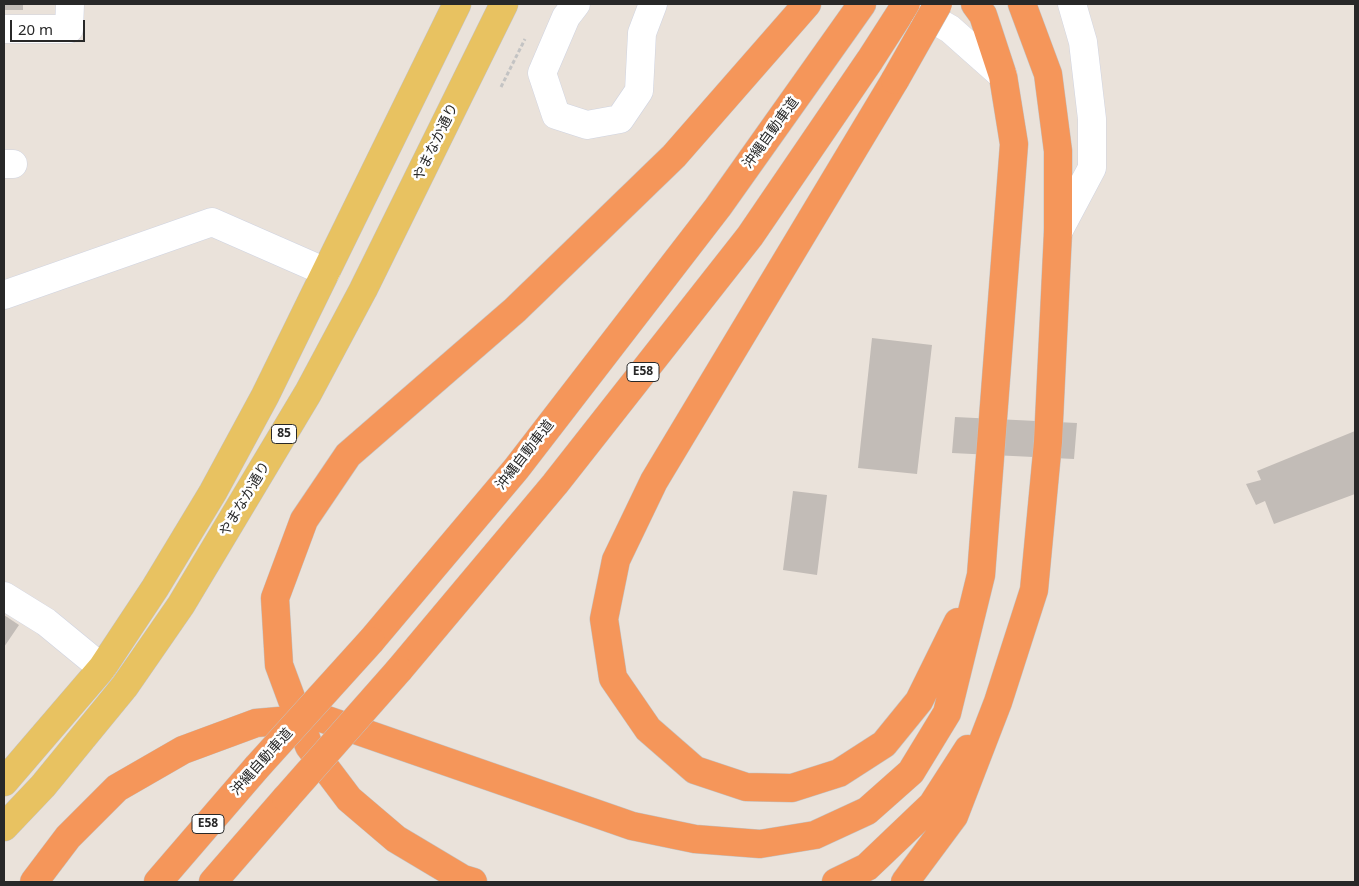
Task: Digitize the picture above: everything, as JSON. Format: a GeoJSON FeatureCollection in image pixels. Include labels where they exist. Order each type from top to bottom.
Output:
{"type":"FeatureCollection","features":[{"type":"Feature","properties":{"kind":"highway","name":"沖縄自動車道"},"geometry":{"type":"LineString","coordinates":[[158,882],[257,767],[371,642],[522,461],[718,207],[840,38],[862,4]]}},
{"type":"Feature","properties":{"kind":"highway","name":"E58"},"geometry":{"type":"LineString","coordinates":[[213,882],[399,670],[555,484],[750,236],[906,4]]}},
{"type":"Feature","properties":{"kind":"highway"},"geometry":{"type":"LineString","coordinates":[[938,4],[895,80],[654,481],[620,551],[616,560],[604,619],[613,678],[648,729],[695,770],[746,787],[792,788],[839,773],[884,744],[918,701],[981,575]]}},
{"type":"Feature","properties":{"kind":"highway"},"geometry":{"type":"LineString","coordinates":[[34,882],[68,837],[117,788],[183,750],[256,723],[324,719],[632,826],[695,839],[760,844],[815,835],[867,811],[911,772],[947,713],[981,575],[1014,144],[1003,76],[983,16],[975,4]]}},
{"type":"Feature","properties":{"kind":"highway"},"geometry":{"type":"LineString","coordinates":[[905,882],[954,816],[998,702],[1034,590],[1048,442],[1058,232],[1058,152],[1048,74],[1022,4]]}},
{"type":"Feature","properties":{"kind":"highway"},"geometry":{"type":"LineString","coordinates":[[473,882],[462,879],[396,839],[348,799],[309,746],[279,665],[275,598],[304,520],[348,455],[515,310],[674,156],[802,10]]}},
{"type":"Feature","properties":{"kind":"highway"},"geometry":{"type":"LineString","coordinates":[[836,882],[867,867],[932,805],[998,702]]}},
{"type":"Feature","properties":{"kind":"main road","name":"やまなか通り"},"geometry":{"type":"LineString","coordinates":[[4,827],[43,786],[125,686],[181,605],[308,393],[363,290],[504,4]]}},
{"type":"Feature","properties":{"kind":"main road","name":"85"},"geometry":{"type":"LineString","coordinates":[[4,782],[102,668],[155,588],[213,492],[265,396],[451,11]]}},
{"type":"Feature","properties":{"kind":"street"},"geometry":{"type":"LineString","coordinates":[[4,29],[69,29],[70,4]]}},
{"type":"Feature","properties":{"kind":"street"},"geometry":{"type":"LineString","coordinates":[[576,4],[566,17],[542,73],[556,115],[587,126],[620,119],[639,90],[642,32],[653,4]]}},
{"type":"Feature","properties":{"kind":"street"},"geometry":{"type":"LineString","coordinates":[[906,4],[950,29],[1003,76]]}},
{"type":"Feature","properties":{"kind":"street"},"geometry":{"type":"LineString","coordinates":[[1058,232],[1092,168],[1092,119],[1083,42],[1072,4]]}},
{"type":"Feature","properties":{"kind":"street"},"geometry":{"type":"LineString","coordinates":[[4,295],[212,222],[326,272]]}},
{"type":"Feature","properties":{"kind":"street"},"geometry":{"type":"LineString","coordinates":[[4,596],[46,622],[102,668]]}},
{"type":"Feature","properties":{"kind":"path"},"geometry":{"type":"LineString","coordinates":[[501,87],[525,40]]}},
{"type":"Feature","properties":{"kind":"building"},"geometry":{"type":"Polygon","coordinates":[[[4,4],[23,4],[23,10],[4,10],[4,4]]]}},
{"type":"Feature","properties":{"kind":"building"},"geometry":{"type":"Polygon","coordinates":[[[872,338],[932,345],[917,474],[858,468],[872,338]]]}},
{"type":"Feature","properties":{"kind":"building"},"geometry":{"type":"Polygon","coordinates":[[[955,417],[1077,423],[1074,459],[952,453],[955,417]]]}},
{"type":"Feature","properties":{"kind":"building"},"geometry":{"type":"Polygon","coordinates":[[[1355,431],[1355,494],[1274,524],[1265,501],[1256,505],[1246,484],[1261,480],[1257,471],[1355,431]]]}},
{"type":"Feature","properties":{"kind":"building"},"geometry":{"type":"Polygon","coordinates":[[[793,491],[827,495],[817,575],[783,570],[793,491]]]}},
{"type":"Feature","properties":{"kind":"building"},"geometry":{"type":"Polygon","coordinates":[[[4,615],[19,625],[4,647],[4,615]]]}}]}
